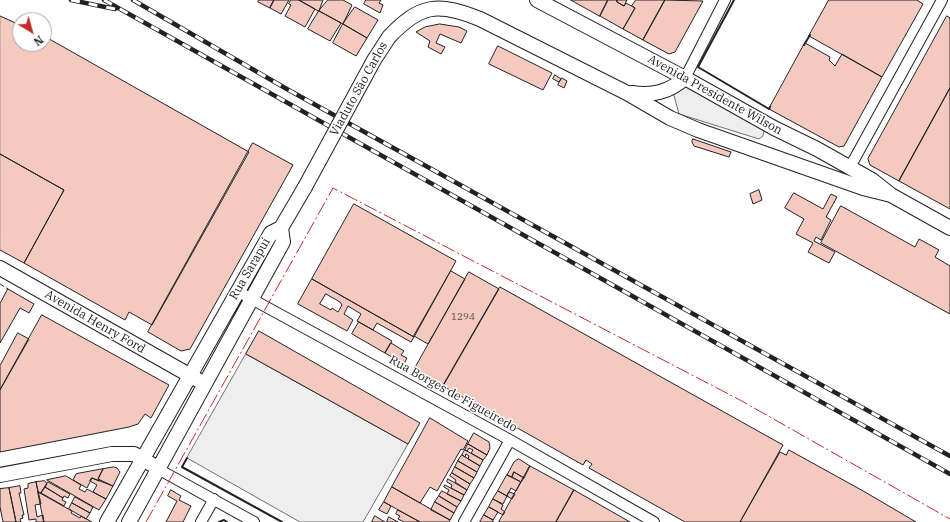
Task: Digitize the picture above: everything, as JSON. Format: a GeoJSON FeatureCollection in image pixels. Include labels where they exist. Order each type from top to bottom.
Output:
{"type":"FeatureCollection","features":[{"type":"Feature","properties":{"kind":"main road","name":"Avenida Presidente Wilson"},"geometry":{"type":"LineString","coordinates":[[537,0],[685,78],[872,180],[891,195],[950,228]]}},
{"type":"Feature","properties":{"kind":"main road","name":"Viaduto São Carlos"},"geometry":{"type":"LineString","coordinates":[[281,228],[374,60],[389,37],[403,22],[423,10],[441,8],[462,12],[480,19],[628,93]]}},
{"type":"Feature","properties":{"kind":"main road"},"geometry":{"type":"LineString","coordinates":[[628,93],[648,95],[668,90],[685,78]]}},
{"type":"Feature","properties":{"kind":"main road"},"geometry":{"type":"LineString","coordinates":[[668,90],[665,99],[670,118]]}},
{"type":"Feature","properties":{"kind":"main road","name":"Avenida Presidente Wilson"},"geometry":{"type":"LineString","coordinates":[[628,93],[670,118],[698,130],[856,186],[891,195]]}},
{"type":"Feature","properties":{"kind":"main road","name":"Rua Sarapuí"},"geometry":{"type":"LineString","coordinates":[[107,522],[271,233],[281,228],[283,242],[129,522]]}},
{"type":"Feature","properties":{"kind":"main road","name":"Avenida Henry Ford"},"geometry":{"type":"LineString","coordinates":[[0,268],[205,385]]}},
{"type":"Feature","properties":{"kind":"main road"},"geometry":{"type":"LineString","coordinates":[[0,475],[112,454],[134,454],[158,469]]}},
{"type":"Feature","properties":{"kind":"street"},"geometry":{"type":"LineString","coordinates":[[685,78],[725,0]]}},
{"type":"Feature","properties":{"kind":"street"},"geometry":{"type":"LineString","coordinates":[[850,168],[942,0]]}},
{"type":"Feature","properties":{"kind":"street","name":"Rua Borges de Figueiredo"},"geometry":{"type":"LineString","coordinates":[[238,291],[510,440],[654,522]]}},
{"type":"Feature","properties":{"kind":"street"},"geometry":{"type":"LineString","coordinates":[[464,522],[510,440]]}},
{"type":"Feature","properties":{"kind":"street"},"geometry":{"type":"LineString","coordinates":[[158,469],[254,522]]}},
{"type":"Feature","properties":{"kind":"street"},"geometry":{"type":"LineString","coordinates":[[201,522],[214,500]]}},
{"type":"Feature","properties":{"kind":"shaded area"},"geometry":{"type":"Polygon","coordinates":[[[686,85],[755,121],[764,130],[763,136],[759,139],[679,114],[673,92],[686,85]]]}},
{"type":"Feature","properties":{"kind":"shaded area"},"geometry":{"type":"Polygon","coordinates":[[[246,354],[408,444],[363,522],[300,522],[187,458],[246,354]]]}},
{"type":"Feature","properties":{"kind":"building"},"geometry":{"type":"Polygon","coordinates":[[[259,0],[274,0],[270,8],[258,2],[259,0]]]}},
{"type":"Feature","properties":{"kind":"building"},"geometry":{"type":"Polygon","coordinates":[[[274,0],[289,0],[281,14],[270,8],[274,0]]]}},
{"type":"Feature","properties":{"kind":"building"},"geometry":{"type":"Polygon","coordinates":[[[291,0],[299,0],[315,9],[305,27],[285,16],[291,5],[289,4],[291,0]]]}},
{"type":"Feature","properties":{"kind":"building"},"geometry":{"type":"Polygon","coordinates":[[[299,0],[323,0],[319,11],[299,0]]]}},
{"type":"Feature","properties":{"kind":"building"},"geometry":{"type":"Polygon","coordinates":[[[328,0],[343,0],[352,5],[343,24],[319,11],[328,0]]]}},
{"type":"Feature","properties":{"kind":"building"},"geometry":{"type":"Polygon","coordinates":[[[366,0],[381,0],[379,3],[383,5],[380,13],[364,4],[366,0]]]}},
{"type":"Feature","properties":{"kind":"building"},"geometry":{"type":"Polygon","coordinates":[[[571,0],[608,0],[600,16],[571,0]]]}},
{"type":"Feature","properties":{"kind":"building"},"geometry":{"type":"Polygon","coordinates":[[[608,0],[617,0],[617,2],[624,6],[626,3],[635,8],[623,29],[600,16],[608,0]]]}},
{"type":"Feature","properties":{"kind":"building"},"geometry":{"type":"Polygon","coordinates":[[[617,0],[627,0],[624,6],[617,2],[617,0]]]}},
{"type":"Feature","properties":{"kind":"building"},"geometry":{"type":"Polygon","coordinates":[[[636,0],[665,0],[643,40],[623,29],[635,8],[632,6],[636,0]]]}},
{"type":"Feature","properties":{"kind":"building"},"geometry":{"type":"Polygon","coordinates":[[[665,0],[703,1],[675,52],[669,54],[643,40],[665,0]]]}},
{"type":"Feature","properties":{"kind":"building"},"geometry":{"type":"Polygon","coordinates":[[[829,0],[917,0],[923,4],[882,77],[809,36],[829,0]]]}},
{"type":"Feature","properties":{"kind":"building"},"geometry":{"type":"Polygon","coordinates":[[[355,7],[378,20],[367,38],[343,24],[355,7]]]}},
{"type":"Feature","properties":{"kind":"building"},"geometry":{"type":"Polygon","coordinates":[[[319,11],[341,23],[330,41],[308,29],[319,11]]]}},
{"type":"Feature","properties":{"kind":"building"},"geometry":{"type":"Polygon","coordinates":[[[0,16],[12,21],[12,52],[52,52],[52,41],[249,152],[152,325],[129,312],[125,320],[24,263],[64,190],[0,154],[0,16]]]}},
{"type":"Feature","properties":{"kind":"building"},"geometry":{"type":"Polygon","coordinates":[[[947,16],[950,18],[950,88],[899,181],[870,165],[868,159],[947,16]]]}},
{"type":"Feature","properties":{"kind":"building"},"geometry":{"type":"Polygon","coordinates":[[[343,24],[367,38],[356,56],[333,43],[343,24]]]}},
{"type":"Feature","properties":{"kind":"building"},"geometry":{"type":"Polygon","coordinates":[[[440,24],[459,27],[467,31],[461,43],[440,34],[436,43],[445,47],[441,54],[428,47],[430,41],[416,32],[425,27],[440,24]]]}},
{"type":"Feature","properties":{"kind":"building"},"geometry":{"type":"Polygon","coordinates":[[[805,43],[830,57],[829,60],[835,66],[842,54],[882,77],[844,146],[839,147],[769,109],[805,43]]]}},
{"type":"Feature","properties":{"kind":"building"},"geometry":{"type":"Polygon","coordinates":[[[498,46],[552,73],[543,90],[489,64],[498,46]]]}},
{"type":"Feature","properties":{"kind":"building"},"geometry":{"type":"Polygon","coordinates":[[[555,75],[561,79],[559,82],[553,79],[555,75]]]}},
{"type":"Feature","properties":{"kind":"building"},"geometry":{"type":"Polygon","coordinates":[[[562,78],[567,81],[564,88],[558,85],[562,78]]]}},
{"type":"Feature","properties":{"kind":"building"},"geometry":{"type":"Polygon","coordinates":[[[950,88],[950,209],[899,181],[950,88]]]}},
{"type":"Feature","properties":{"kind":"building"},"geometry":{"type":"Polygon","coordinates":[[[693,139],[731,152],[729,157],[694,146],[692,142],[693,139]]]}},
{"type":"Feature","properties":{"kind":"building"},"geometry":{"type":"Polygon","coordinates":[[[253,143],[293,165],[190,349],[181,351],[148,332],[253,143]]]}},
{"type":"Feature","properties":{"kind":"building"},"geometry":{"type":"Polygon","coordinates":[[[0,154],[64,190],[24,263],[0,250],[0,154]]]}},
{"type":"Feature","properties":{"kind":"building"},"geometry":{"type":"Polygon","coordinates":[[[759,190],[762,200],[753,204],[750,194],[759,190]]]}},
{"type":"Feature","properties":{"kind":"building"},"geometry":{"type":"Polygon","coordinates":[[[794,193],[823,209],[831,194],[837,197],[826,217],[831,220],[821,240],[816,237],[814,241],[835,252],[829,263],[808,252],[813,243],[796,234],[804,219],[785,208],[794,193]]]}},
{"type":"Feature","properties":{"kind":"building"},"geometry":{"type":"Polygon","coordinates":[[[354,204],[456,261],[414,337],[312,279],[354,204]]]}},
{"type":"Feature","properties":{"kind":"building"},"geometry":{"type":"Polygon","coordinates":[[[841,206],[915,247],[919,239],[939,250],[935,257],[950,266],[950,314],[821,243],[841,206]]]}},
{"type":"Feature","properties":{"kind":"building"},"geometry":{"type":"Polygon","coordinates":[[[451,271],[465,279],[428,344],[414,336],[451,271]]]}},
{"type":"Feature","properties":{"kind":"building"},"geometry":{"type":"Polygon","coordinates":[[[469,272],[499,289],[443,386],[414,370],[469,272]]]}},
{"type":"Feature","properties":{"kind":"building"},"geometry":{"type":"Polygon","coordinates":[[[312,279],[414,337],[411,342],[377,323],[373,330],[357,321],[361,314],[348,306],[344,314],[353,320],[347,331],[298,304],[312,279]],[[326,294],[320,304],[331,310],[332,308],[338,312],[342,305],[340,302],[326,294]]]}},
{"type":"Feature","properties":{"kind":"building"},"geometry":{"type":"Polygon","coordinates":[[[500,287],[783,445],[740,522],[685,522],[589,468],[592,464],[586,460],[583,465],[443,386],[500,287]]]}},
{"type":"Feature","properties":{"kind":"building"},"geometry":{"type":"Polygon","coordinates":[[[8,289],[34,304],[29,313],[20,308],[0,343],[0,304],[8,289]]]}},
{"type":"Feature","properties":{"kind":"building"},"geometry":{"type":"Polygon","coordinates":[[[42,315],[169,385],[151,418],[145,414],[138,424],[129,427],[0,452],[0,390],[42,315]]]}},
{"type":"Feature","properties":{"kind":"building"},"geometry":{"type":"Polygon","coordinates":[[[359,322],[392,341],[385,353],[352,334],[359,322]]]}},
{"type":"Feature","properties":{"kind":"building"},"geometry":{"type":"Polygon","coordinates":[[[259,331],[420,423],[408,444],[246,354],[259,331]]]}},
{"type":"Feature","properties":{"kind":"building"},"geometry":{"type":"Polygon","coordinates":[[[18,333],[29,339],[0,390],[0,366],[18,333]]]}},
{"type":"Feature","properties":{"kind":"building"},"geometry":{"type":"Polygon","coordinates":[[[391,343],[404,351],[401,355],[407,358],[404,364],[385,353],[391,343]]]}},
{"type":"Feature","properties":{"kind":"building"},"geometry":{"type":"Polygon","coordinates":[[[430,418],[468,441],[463,450],[461,449],[437,491],[430,487],[420,503],[392,487],[430,418]]]}},
{"type":"Feature","properties":{"kind":"building"},"geometry":{"type":"Polygon","coordinates":[[[474,433],[489,442],[490,448],[487,455],[468,444],[474,433]]]}},
{"type":"Feature","properties":{"kind":"building"},"geometry":{"type":"Polygon","coordinates":[[[468,444],[487,455],[483,460],[471,453],[473,450],[469,448],[467,451],[465,450],[468,444]]]}},
{"type":"Feature","properties":{"kind":"building"},"geometry":{"type":"Polygon","coordinates":[[[465,450],[483,460],[480,466],[468,459],[469,456],[466,454],[465,457],[462,455],[465,450]]]}},
{"type":"Feature","properties":{"kind":"building"},"geometry":{"type":"Polygon","coordinates":[[[789,450],[916,522],[740,522],[780,452],[786,455],[789,450]]]}},
{"type":"Feature","properties":{"kind":"building"},"geometry":{"type":"Polygon","coordinates":[[[462,455],[480,466],[477,472],[458,461],[462,455]]]}},
{"type":"Feature","properties":{"kind":"building"},"geometry":{"type":"Polygon","coordinates":[[[519,459],[530,466],[524,478],[514,472],[512,477],[507,475],[514,462],[519,459]]]}},
{"type":"Feature","properties":{"kind":"building"},"geometry":{"type":"Polygon","coordinates":[[[458,461],[477,472],[474,478],[455,467],[458,461]]]}},
{"type":"Feature","properties":{"kind":"building"},"geometry":{"type":"Polygon","coordinates":[[[530,466],[574,490],[556,522],[499,522],[530,466]]]}},
{"type":"Feature","properties":{"kind":"building"},"geometry":{"type":"Polygon","coordinates":[[[114,467],[120,472],[113,486],[98,479],[103,469],[114,467]]]}},
{"type":"Feature","properties":{"kind":"building"},"geometry":{"type":"Polygon","coordinates":[[[455,467],[474,478],[470,484],[452,473],[455,467]]]}},
{"type":"Feature","properties":{"kind":"building"},"geometry":{"type":"Polygon","coordinates":[[[103,469],[98,479],[100,480],[99,481],[92,478],[87,488],[73,480],[76,474],[103,469]]]}},
{"type":"Feature","properties":{"kind":"building"},"geometry":{"type":"Polygon","coordinates":[[[514,472],[524,478],[521,482],[512,477],[514,472]]]}},
{"type":"Feature","properties":{"kind":"building"},"geometry":{"type":"Polygon","coordinates":[[[452,473],[470,484],[467,490],[455,482],[456,480],[450,476],[452,473]]]}},
{"type":"Feature","properties":{"kind":"building"},"geometry":{"type":"Polygon","coordinates":[[[507,475],[521,482],[516,491],[511,488],[507,496],[498,491],[507,475]]]}},
{"type":"Feature","properties":{"kind":"building"},"geometry":{"type":"Polygon","coordinates":[[[66,476],[81,485],[79,489],[85,492],[87,489],[106,499],[99,510],[47,480],[66,476]]]}},
{"type":"Feature","properties":{"kind":"building"},"geometry":{"type":"Polygon","coordinates":[[[92,478],[113,486],[106,499],[93,492],[97,485],[90,481],[92,478]]]}},
{"type":"Feature","properties":{"kind":"building"},"geometry":{"type":"Polygon","coordinates":[[[448,479],[467,490],[464,495],[451,488],[452,485],[447,482],[448,479]]]}},
{"type":"Feature","properties":{"kind":"building"},"geometry":{"type":"Polygon","coordinates":[[[45,481],[47,484],[41,493],[38,492],[36,482],[45,481]]]}},
{"type":"Feature","properties":{"kind":"building"},"geometry":{"type":"Polygon","coordinates":[[[36,482],[41,504],[35,505],[37,517],[43,515],[44,522],[36,522],[36,519],[29,520],[24,489],[28,488],[28,484],[36,482]]]}},
{"type":"Feature","properties":{"kind":"building"},"geometry":{"type":"Polygon","coordinates":[[[48,482],[70,494],[68,498],[64,496],[63,498],[45,487],[48,482]]]}},
{"type":"Feature","properties":{"kind":"building"},"geometry":{"type":"Polygon","coordinates":[[[445,485],[464,495],[461,501],[447,494],[449,490],[444,487],[445,485]]]}},
{"type":"Feature","properties":{"kind":"building"},"geometry":{"type":"Polygon","coordinates":[[[20,486],[21,493],[19,493],[24,515],[22,515],[23,518],[20,519],[21,522],[16,522],[9,488],[20,486]]]}},
{"type":"Feature","properties":{"kind":"building"},"geometry":{"type":"Polygon","coordinates":[[[45,487],[63,498],[62,500],[66,502],[64,506],[41,493],[45,487]]]}},
{"type":"Feature","properties":{"kind":"building"},"geometry":{"type":"Polygon","coordinates":[[[392,487],[450,520],[449,522],[420,522],[384,502],[392,487]]]}},
{"type":"Feature","properties":{"kind":"building"},"geometry":{"type":"Polygon","coordinates":[[[9,488],[16,522],[3,522],[0,507],[0,489],[9,488]]]}},
{"type":"Feature","properties":{"kind":"building"},"geometry":{"type":"Polygon","coordinates":[[[171,490],[181,496],[179,500],[191,506],[183,522],[166,522],[177,501],[168,496],[171,490]]]}},
{"type":"Feature","properties":{"kind":"building"},"geometry":{"type":"Polygon","coordinates":[[[574,490],[630,522],[556,522],[574,490]]]}},
{"type":"Feature","properties":{"kind":"building"},"geometry":{"type":"Polygon","coordinates":[[[442,491],[461,501],[457,507],[439,496],[442,491]]]}},
{"type":"Feature","properties":{"kind":"building"},"geometry":{"type":"Polygon","coordinates":[[[498,491],[507,496],[503,504],[493,499],[498,491]]]}},
{"type":"Feature","properties":{"kind":"building"},"geometry":{"type":"Polygon","coordinates":[[[38,492],[72,511],[71,513],[80,518],[81,516],[92,522],[44,522],[38,492]]]}},
{"type":"Feature","properties":{"kind":"building"},"geometry":{"type":"Polygon","coordinates":[[[509,492],[515,494],[512,499],[507,496],[509,492]]]}},
{"type":"Feature","properties":{"kind":"building"},"geometry":{"type":"Polygon","coordinates":[[[439,496],[457,507],[454,513],[435,502],[439,496]]]}},
{"type":"Feature","properties":{"kind":"building"},"geometry":{"type":"Polygon","coordinates":[[[75,497],[93,507],[90,513],[72,503],[75,497]]]}},
{"type":"Feature","properties":{"kind":"building"},"geometry":{"type":"Polygon","coordinates":[[[493,499],[503,505],[501,509],[505,512],[503,515],[489,507],[493,499]]]}},
{"type":"Feature","properties":{"kind":"building"},"geometry":{"type":"Polygon","coordinates":[[[384,502],[391,506],[387,514],[379,510],[384,502]]]}},
{"type":"Feature","properties":{"kind":"building"},"geometry":{"type":"Polygon","coordinates":[[[435,502],[454,513],[450,520],[431,510],[435,502]]]}},
{"type":"Feature","properties":{"kind":"building"},"geometry":{"type":"Polygon","coordinates":[[[72,503],[90,513],[86,519],[69,509],[72,503]]]}},
{"type":"Feature","properties":{"kind":"building"},"geometry":{"type":"Polygon","coordinates":[[[489,507],[498,512],[493,520],[484,515],[489,507]]]}},
{"type":"Feature","properties":{"kind":"building"},"geometry":{"type":"Polygon","coordinates":[[[398,510],[420,522],[404,522],[398,519],[400,516],[396,514],[398,510]]]}},
{"type":"Feature","properties":{"kind":"building"},"geometry":{"type":"Polygon","coordinates":[[[484,515],[493,520],[493,522],[480,522],[484,515]]]}},
{"type":"Feature","properties":{"kind":"building"},"geometry":{"type":"Polygon","coordinates":[[[375,516],[385,522],[372,522],[375,516]]]}},
{"type":"Feature","properties":{"kind":"building"},"geometry":{"type":"Polygon","coordinates":[[[389,517],[398,522],[387,522],[389,517]]]}},
{"type":"Feature","properties":{"kind":"railway"},"geometry":{"type":"LineString","coordinates":[[71,0],[115,9]]}},
{"type":"Feature","properties":{"kind":"railway"},"geometry":{"type":"LineString","coordinates":[[104,0],[950,474]]}},
{"type":"Feature","properties":{"kind":"railway"},"geometry":{"type":"LineString","coordinates":[[133,0],[285,88],[950,456]]}},
{"type":"Feature","properties":{"kind":"fence"},"geometry":{"type":"LineString","coordinates":[[0,284],[8,289]]}},
{"type":"Feature","properties":{"kind":"wall"},"geometry":{"type":"LineString","coordinates":[[734,0],[698,67],[769,109],[770,107]]}},
{"type":"Feature","properties":{"kind":"wall"},"geometry":{"type":"LineString","coordinates":[[804,45],[810,35]]}},
{"type":"Feature","properties":{"kind":"wall"},"geometry":{"type":"LineString","coordinates":[[187,458],[182,467],[282,522]]}},
{"type":"Feature","properties":{"kind":"wall"},"geometry":{"type":"LineString","coordinates":[[219,522],[224,520],[227,522]]}},
{"type":"Feature","properties":{"kind":"power"},"geometry":{"type":"LineString","coordinates":[[146,522],[333,188],[740,400],[950,519]]}}]}
